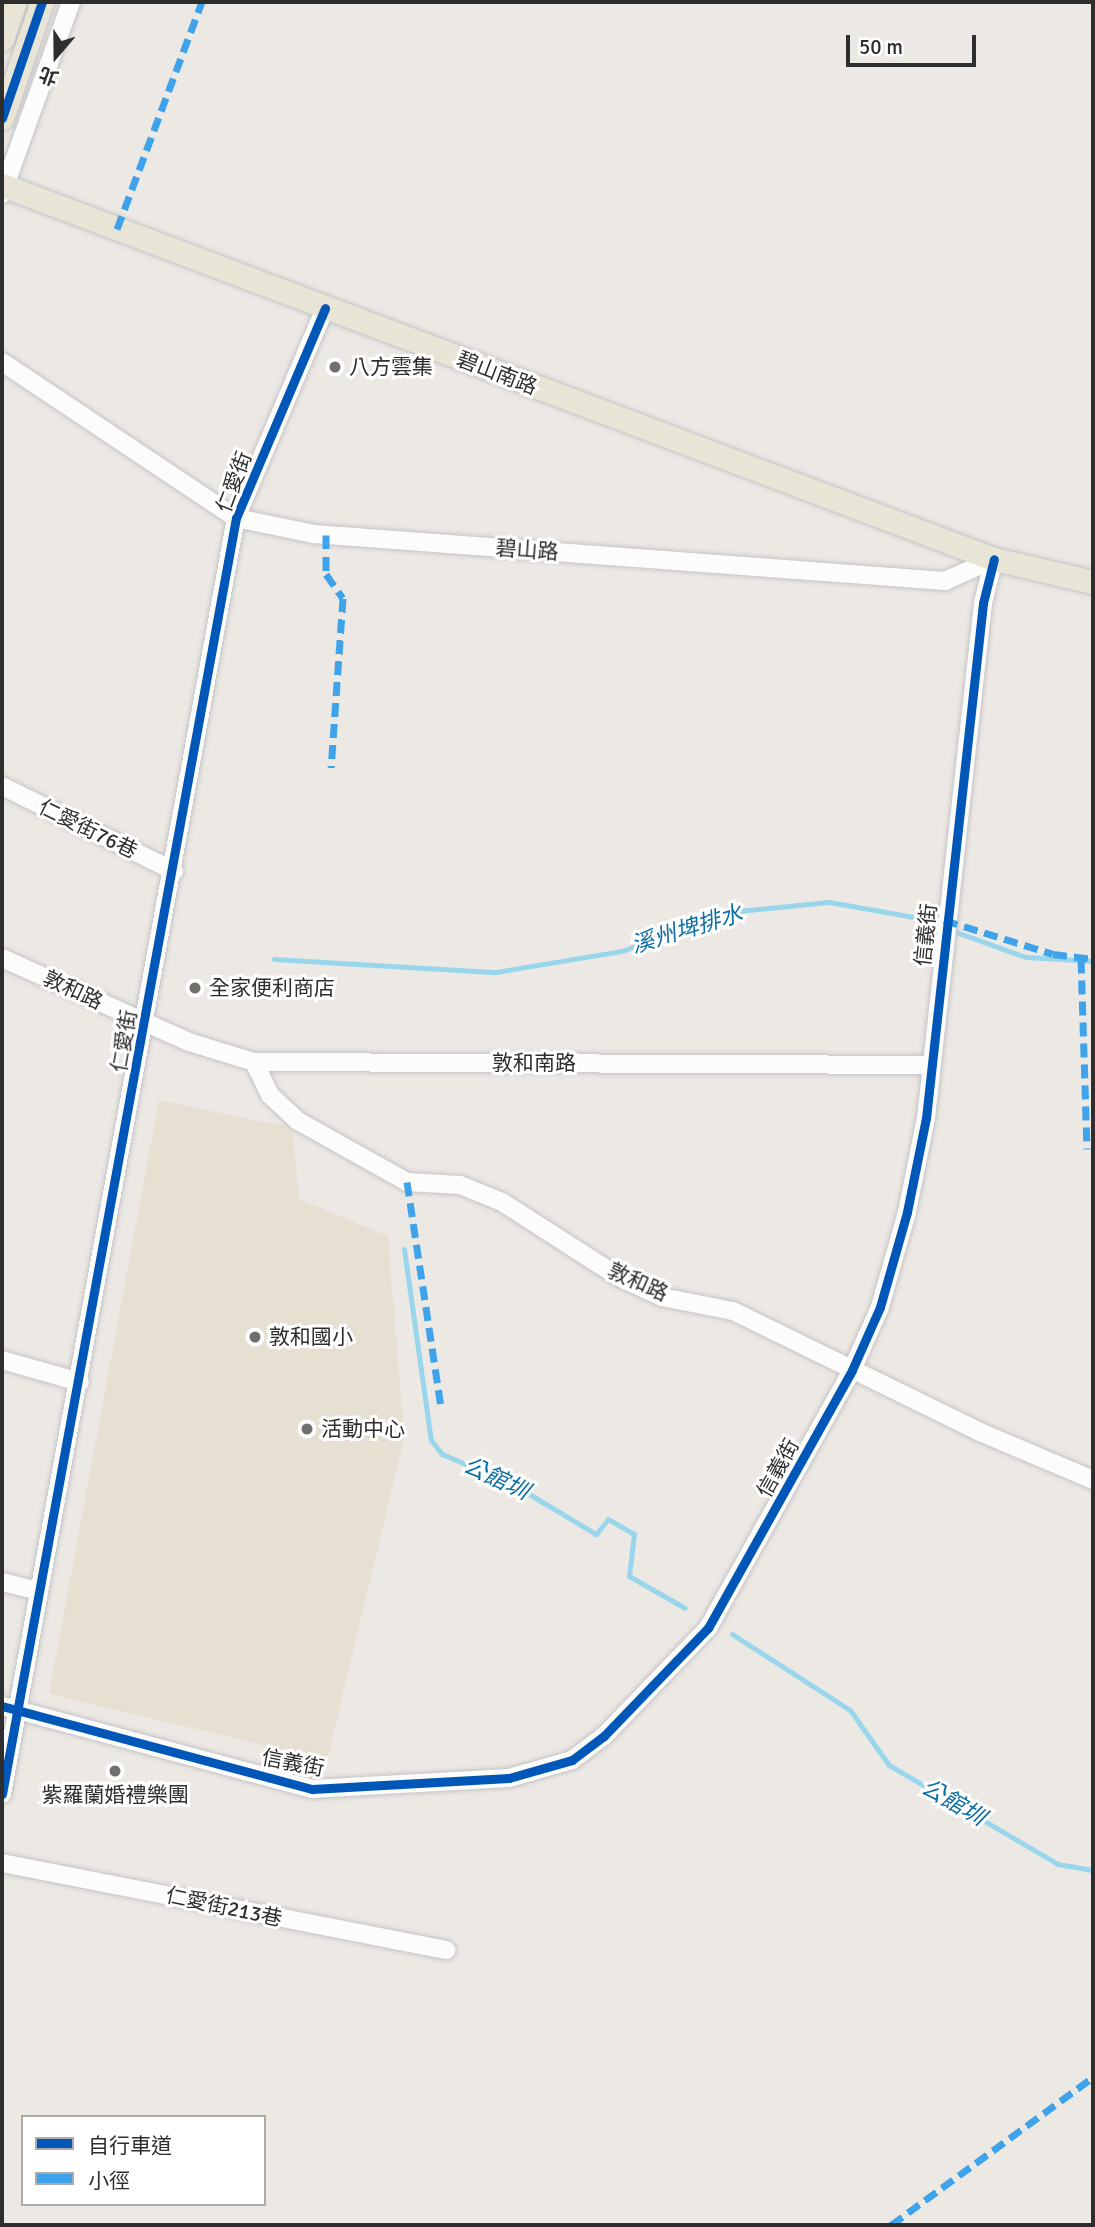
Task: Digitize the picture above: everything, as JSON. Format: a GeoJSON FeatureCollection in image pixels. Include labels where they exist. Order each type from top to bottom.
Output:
{"type":"FeatureCollection","features":[{"type":"Feature","properties":{"kind":"main road"},"geometry":{"type":"LineString","coordinates":[[2,39],[15,2]]}},
{"type":"Feature","properties":{"kind":"main road"},"geometry":{"type":"LineString","coordinates":[[2,118],[42,2]]}},
{"type":"Feature","properties":{"kind":"main road","name":"碧山南路"},"geometry":{"type":"LineString","coordinates":[[3,189],[994,559]]}},
{"type":"Feature","properties":{"kind":"main road"},"geometry":{"type":"LineString","coordinates":[[994,559],[1093,582]]}},
{"type":"Feature","properties":{"kind":"street"},"geometry":{"type":"LineString","coordinates":[[3,189],[71,2]]}},
{"type":"Feature","properties":{"kind":"street","name":"仁愛街"},"geometry":{"type":"LineString","coordinates":[[2,1794],[9,1708],[39,1591],[80,1382],[236,518],[325,308]]}},
{"type":"Feature","properties":{"kind":"street","name":"碧山路"},"geometry":{"type":"LineString","coordinates":[[2,362],[236,518],[314,534],[945,581],[994,559]]}},
{"type":"Feature","properties":{"kind":"street","name":"信義街"},"geometry":{"type":"LineString","coordinates":[[9,1708],[312,1789],[509,1778],[572,1760],[604,1736],[708,1628],[852,1370],[880,1307],[906,1212],[931,1065],[983,603],[994,559]]}},
{"type":"Feature","properties":{"kind":"street","name":"仁愛街76巷"},"geometry":{"type":"LineString","coordinates":[[2,786],[174,872]]}},
{"type":"Feature","properties":{"kind":"street","name":"敦和路"},"geometry":{"type":"LineString","coordinates":[[2,958],[144,1023]]}},
{"type":"Feature","properties":{"kind":"street","name":"敦和南路"},"geometry":{"type":"LineString","coordinates":[[144,1023],[254,1062],[931,1065]]}},
{"type":"Feature","properties":{"kind":"street","name":"敦和路"},"geometry":{"type":"LineString","coordinates":[[254,1062],[270,1094],[298,1121],[407,1182],[460,1185],[502,1202],[619,1277],[662,1297],[733,1311],[852,1370],[1093,1480]]}},
{"type":"Feature","properties":{"kind":"street"},"geometry":{"type":"LineString","coordinates":[[2,1360],[80,1382]]}},
{"type":"Feature","properties":{"kind":"street"},"geometry":{"type":"LineString","coordinates":[[2,1582],[39,1591]]}},
{"type":"Feature","properties":{"kind":"street","name":"仁愛街213巷"},"geometry":{"type":"LineString","coordinates":[[2,1863],[447,1950]]}},
{"type":"Feature","properties":{"kind":"shaded area","name":"敦和國小"},"geometry":{"type":"Polygon","coordinates":[[[159,1100],[292,1128],[299,1199],[388,1236],[404,1438],[327,1760],[49,1694],[159,1100]]]}},
{"type":"Feature","properties":{"kind":"waterway","name":"溪州埤排水"},"geometry":{"type":"LineString","coordinates":[[274,959],[496,972],[622,951],[729,912],[829,902],[914,917],[1026,957],[1093,961]]}},
{"type":"Feature","properties":{"kind":"waterway","name":"公館圳"},"geometry":{"type":"LineString","coordinates":[[404,1249],[431,1440],[442,1454],[514,1485],[596,1534],[608,1519],[634,1534],[629,1576],[685,1608]]}},
{"type":"Feature","properties":{"kind":"waterway","name":"公館圳"},"geometry":{"type":"LineString","coordinates":[[732,1634],[850,1710],[889,1765],[1058,1864],[1093,1870]]}},
{"type":"Feature","properties":{"kind":"marked path"},"geometry":{"type":"LineString","coordinates":[[117,229],[202,2]]}},
{"type":"Feature","properties":{"kind":"marked path"},"geometry":{"type":"LineString","coordinates":[[326,535],[326,574],[343,598],[331,768]]}},
{"type":"Feature","properties":{"kind":"marked path"},"geometry":{"type":"LineString","coordinates":[[944,920],[1053,954],[1093,959]]}},
{"type":"Feature","properties":{"kind":"marked path"},"geometry":{"type":"LineString","coordinates":[[1081,959],[1087,1149]]}},
{"type":"Feature","properties":{"kind":"marked path"},"geometry":{"type":"LineString","coordinates":[[407,1182],[441,1408]]}},
{"type":"Feature","properties":{"kind":"marked path"},"geometry":{"type":"LineString","coordinates":[[891,2225],[1093,2077]]}},
{"type":"Feature","properties":{"kind":"cycle path"},"geometry":{"type":"LineString","coordinates":[[2,118],[42,2]]}},
{"type":"Feature","properties":{"kind":"cycle path"},"geometry":{"type":"LineString","coordinates":[[2,1794],[236,518],[325,308]]}},
{"type":"Feature","properties":{"kind":"cycle path"},"geometry":{"type":"LineString","coordinates":[[2,1706],[312,1789],[509,1778],[572,1760],[604,1736],[708,1628],[852,1370],[880,1307],[907,1212],[926,1118],[983,603],[994,559]]}},
{"type":"Feature","properties":{"kind":"place","name":"八方雲集"},"geometry":{"type":"Point","coordinates":[335,367]}},
{"type":"Feature","properties":{"kind":"place","name":"全家便利商店"},"geometry":{"type":"Point","coordinates":[195,988]}},
{"type":"Feature","properties":{"kind":"place","name":"敦和國小"},"geometry":{"type":"Point","coordinates":[255,1337]}},
{"type":"Feature","properties":{"kind":"place","name":"活動中心"},"geometry":{"type":"Point","coordinates":[307,1429]}},
{"type":"Feature","properties":{"kind":"place","name":"紫羅蘭婚禮樂團"},"geometry":{"type":"Point","coordinates":[115,1771]}}]}
